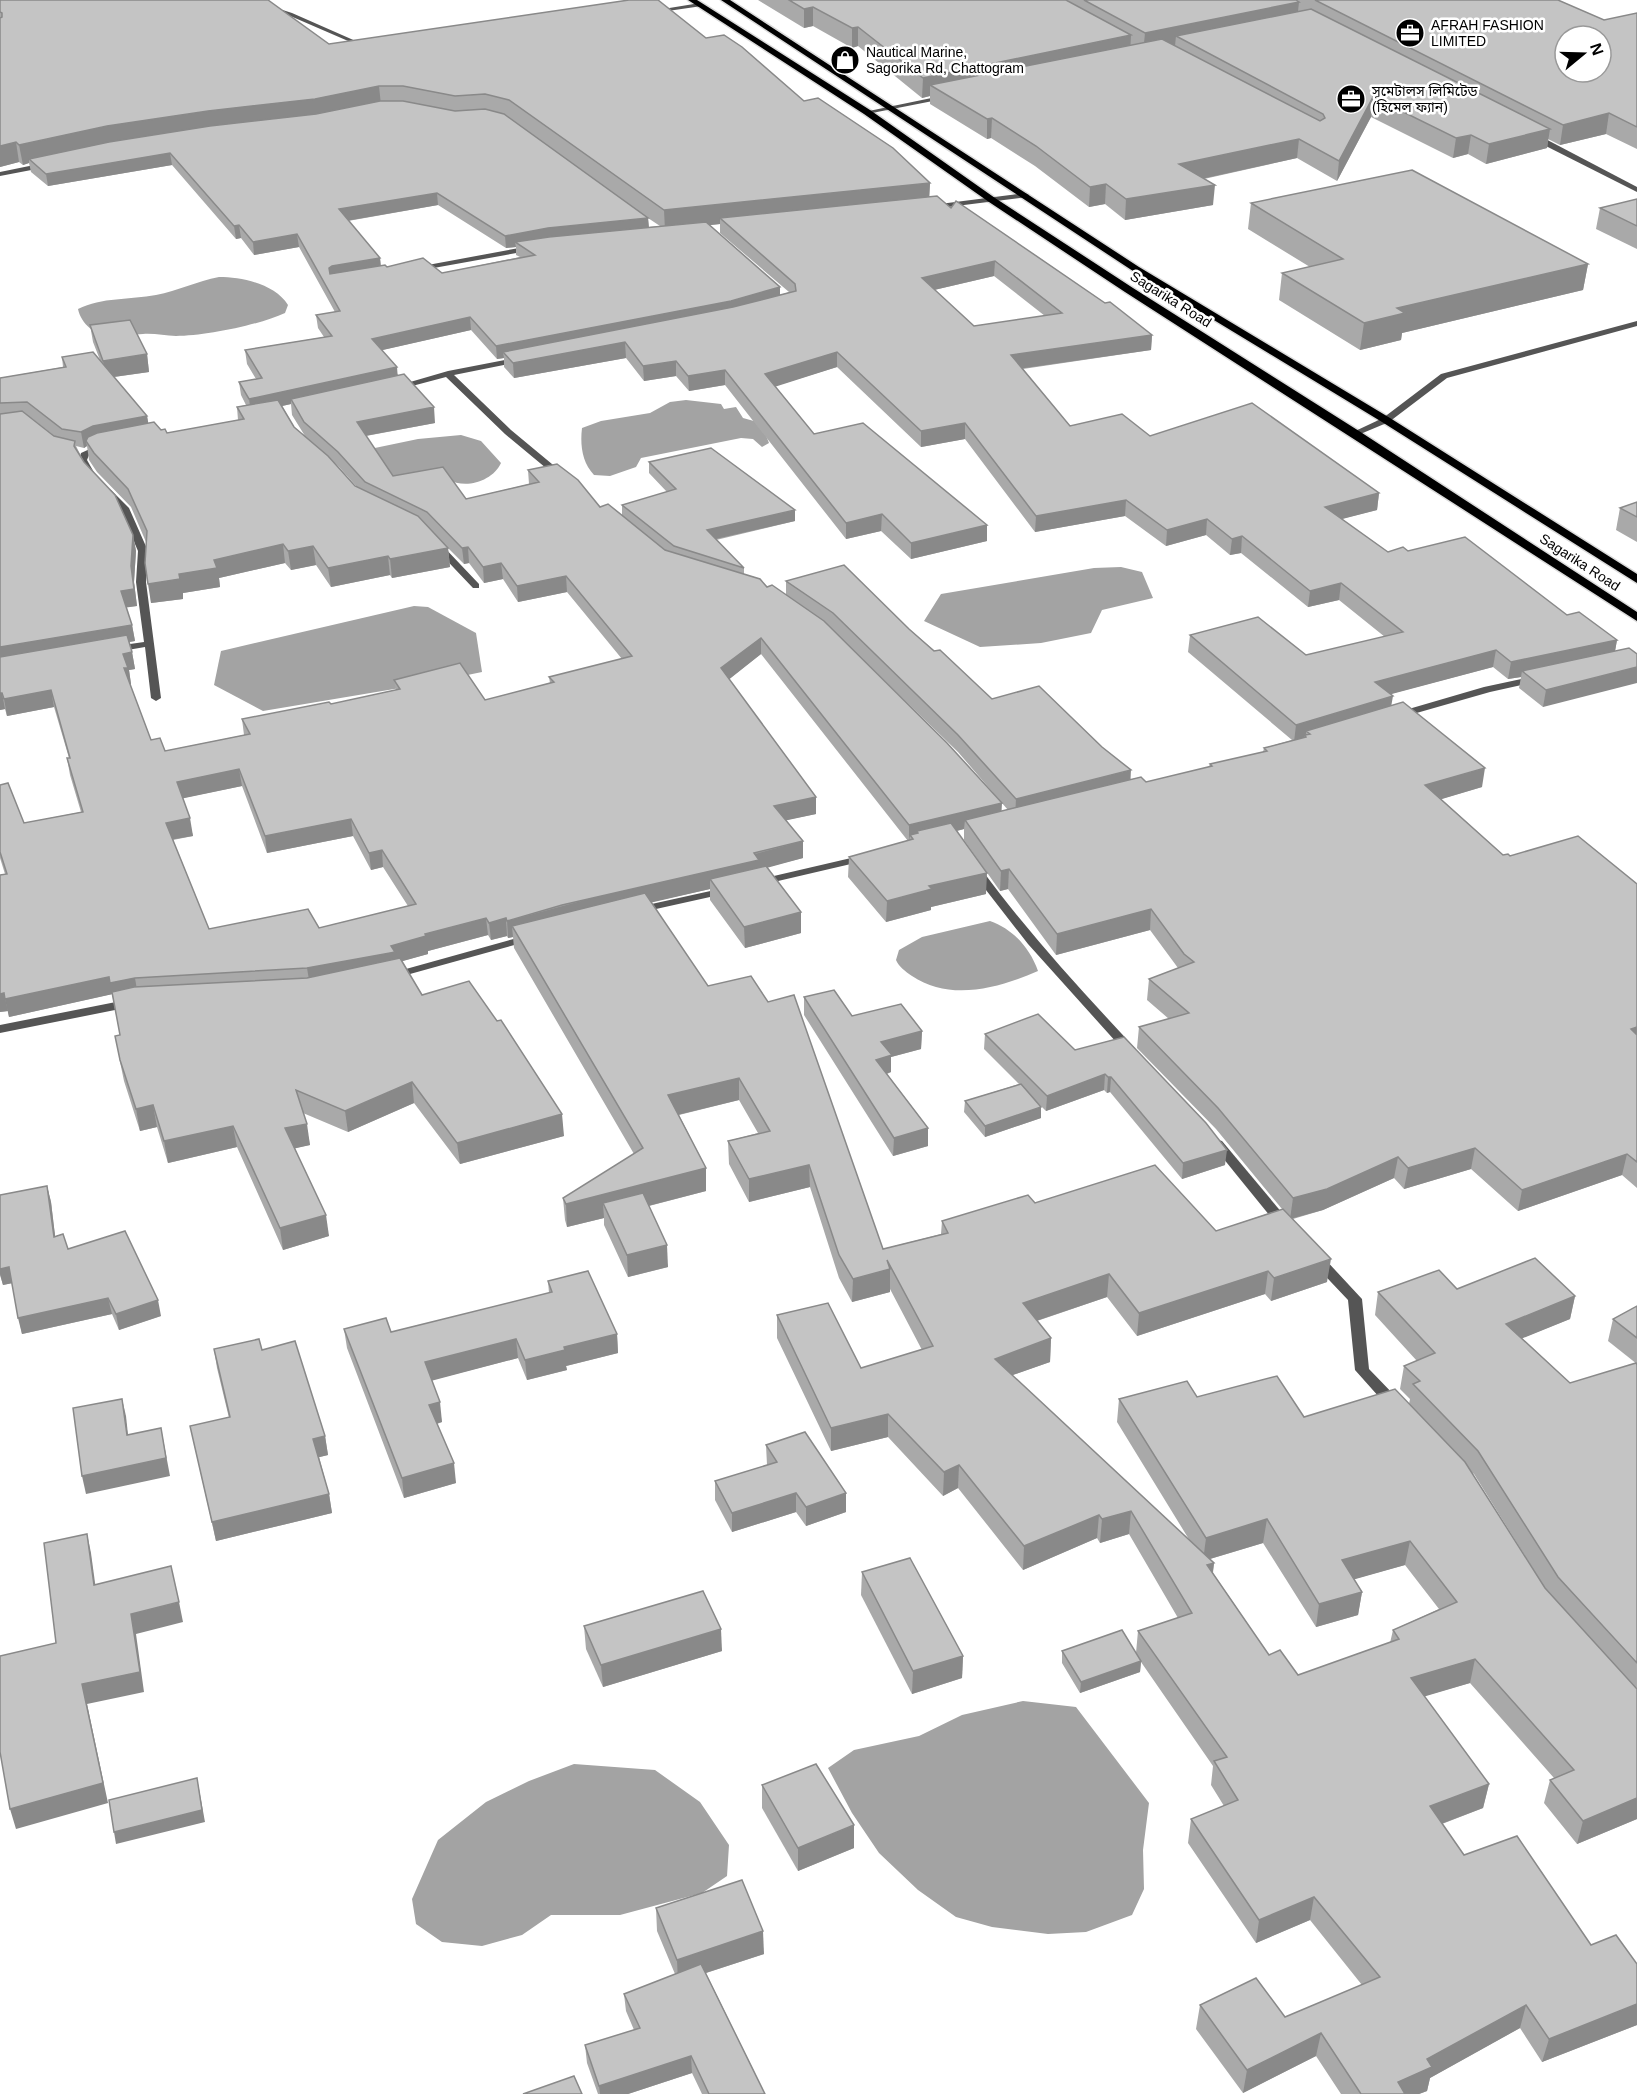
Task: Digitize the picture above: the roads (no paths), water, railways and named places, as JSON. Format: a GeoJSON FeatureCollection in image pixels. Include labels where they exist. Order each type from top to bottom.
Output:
{"type":"FeatureCollection","features":[{"type":"Feature","properties":{"kind":"main road"},"geometry":{"type":"LineString","coordinates":[[696,3],[726,1]]}},
{"type":"Feature","properties":{"kind":"main road","name":"Sagarika Road"},"geometry":{"type":"LineString","coordinates":[[726,1],[1136,268],[1386,420],[1637,579]]}},
{"type":"Feature","properties":{"kind":"main road","name":"Sagarika Road"},"geometry":{"type":"LineString","coordinates":[[696,3],[867,112],[992,200],[1637,617]]}},
{"type":"Feature","properties":{"kind":"street"},"geometry":{"type":"LineString","coordinates":[[245,0],[291,14],[356,44],[373,48]]}},
{"type":"Feature","properties":{"kind":"street"},"geometry":{"type":"LineString","coordinates":[[641,13],[696,3]]}},
{"type":"Feature","properties":{"kind":"street"},"geometry":{"type":"LineString","coordinates":[[867,112],[960,94]]}},
{"type":"Feature","properties":{"kind":"street"},"geometry":{"type":"LineString","coordinates":[[1521,130],[1637,190]]}},
{"type":"Feature","properties":{"kind":"street"},"geometry":{"type":"LineString","coordinates":[[0,174],[55,162]]}},
{"type":"Feature","properties":{"kind":"street"},"geometry":{"type":"LineString","coordinates":[[925,207],[1025,195]]}},
{"type":"Feature","properties":{"kind":"street"},"geometry":{"type":"LineString","coordinates":[[411,271],[539,247]]}},
{"type":"Feature","properties":{"kind":"street"},"geometry":{"type":"LineString","coordinates":[[1355,433],[1386,420],[1444,376],[1637,323]]}},
{"type":"Feature","properties":{"kind":"street"},"geometry":{"type":"LineString","coordinates":[[386,390],[448,374],[528,358]]}},
{"type":"Feature","properties":{"kind":"street"},"geometry":{"type":"LineString","coordinates":[[448,374],[508,432],[569,482]]}},
{"type":"Feature","properties":{"kind":"street"},"geometry":{"type":"LineString","coordinates":[[108,445],[81,452],[91,474],[124,508],[143,551],[141,582],[147,644],[156,698]]}},
{"type":"Feature","properties":{"kind":"street"},"geometry":{"type":"LineString","coordinates":[[430,538],[476,586]]}},
{"type":"Feature","properties":{"kind":"street"},"geometry":{"type":"LineString","coordinates":[[102,651],[147,644]]}},
{"type":"Feature","properties":{"kind":"street"},"geometry":{"type":"LineString","coordinates":[[1385,719],[1488,689],[1552,675]]}},
{"type":"Feature","properties":{"kind":"street"},"geometry":{"type":"LineString","coordinates":[[621,914],[874,856]]}},
{"type":"Feature","properties":{"kind":"street"},"geometry":{"type":"LineString","coordinates":[[967,856],[1000,902],[1058,973],[1136,1056]]}},
{"type":"Feature","properties":{"kind":"street"},"geometry":{"type":"LineString","coordinates":[[384,978],[541,934]]}},
{"type":"Feature","properties":{"kind":"street"},"geometry":{"type":"LineString","coordinates":[[0,1029],[138,1002]]}},
{"type":"Feature","properties":{"kind":"street"},"geometry":{"type":"LineString","coordinates":[[1210,1134],[1267,1206],[1291,1232]]}},
{"type":"Feature","properties":{"kind":"street"},"geometry":{"type":"LineString","coordinates":[[1307,1248],[1355,1299],[1362,1370],[1402,1413]]}},
{"type":"Feature","properties":{"kind":"place","name":"AFRAH FASHION LIMITED"},"geometry":{"type":"Point","coordinates":[1410,33]}},
{"type":"Feature","properties":{"kind":"place","name":"Nautical Marine, Sagorika Rd, Chattogram"},"geometry":{"type":"Point","coordinates":[845,60]}},
{"type":"Feature","properties":{"kind":"place","name":"সুমেটালস লিমিটেড (হিমেল ফ্যান)"},"geometry":{"type":"Point","coordinates":[1351,99]}}]}
